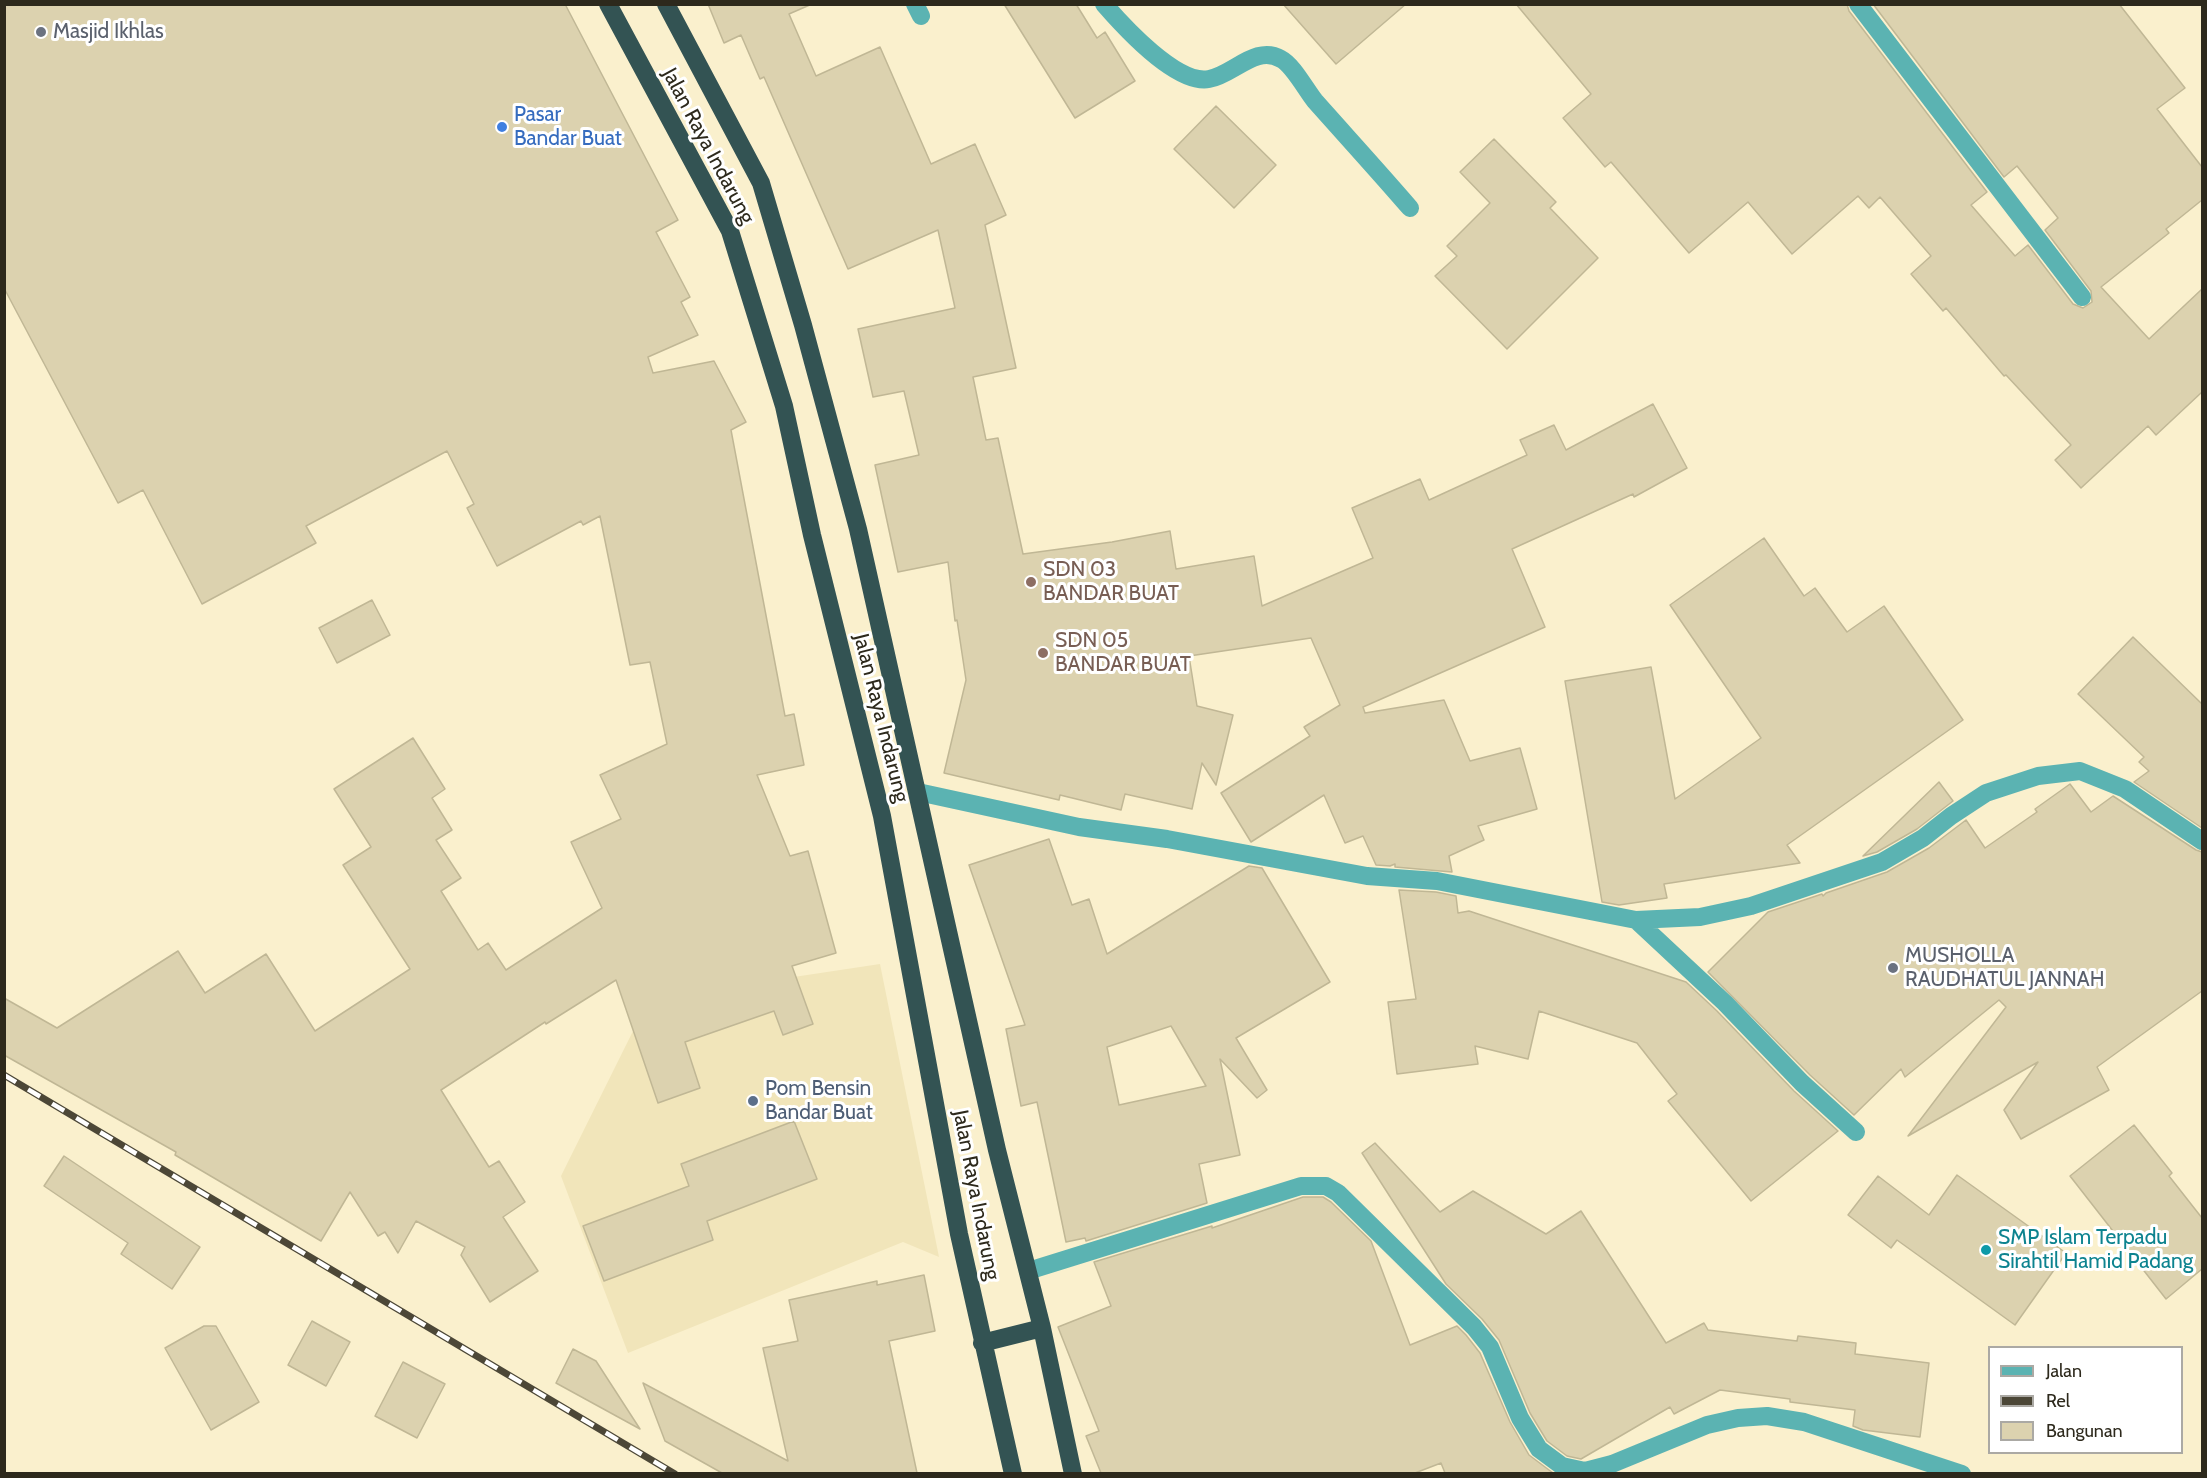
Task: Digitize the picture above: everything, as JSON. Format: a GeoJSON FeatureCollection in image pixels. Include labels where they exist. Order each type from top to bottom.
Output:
{"type":"FeatureCollection","features":[{"type":"Feature","properties":{"kind":"highway","name":"Jalan Raya Indarung"},"geometry":{"type":"LineString","coordinates":[[608,4],[730,231],[784,406],[812,535],[882,816],[959,1234],[1013,1473]]}},
{"type":"Feature","properties":{"kind":"highway","name":"Jalan Raya Indarung"},"geometry":{"type":"LineString","coordinates":[[666,4],[761,183],[846,479],[997,1150],[1042,1328],[1072,1473]]}},
{"type":"Feature","properties":{"kind":"highway"},"geometry":{"type":"LineString","coordinates":[[982,1343],[1042,1328]]}},
{"type":"Feature","properties":{"kind":"street"},"geometry":{"type":"LineString","coordinates":[[1104,4],[1147,48],[1184,76],[1209,80],[1253,58],[1269,54],[1283,59],[1314,100],[1410,208]]}},
{"type":"Feature","properties":{"kind":"street"},"geometry":{"type":"LineString","coordinates":[[1858,4],[2082,297]]}},
{"type":"Feature","properties":{"kind":"street"},"geometry":{"type":"LineString","coordinates":[[918,792],[1079,827],[1167,839],[1367,876],[1437,882],[1636,920],[1700,917],[1751,906],[1882,862],[1923,838],[1986,793],[2038,776],[2080,771],[2098,778],[2125,789],[2202,841]]}},
{"type":"Feature","properties":{"kind":"street"},"geometry":{"type":"LineString","coordinates":[[1636,920],[1725,1003],[1802,1083],[1856,1132]]}},
{"type":"Feature","properties":{"kind":"street"},"geometry":{"type":"LineString","coordinates":[[1028,1271],[1301,1186],[1326,1186],[1338,1193],[1474,1327],[1490,1347],[1520,1418],[1539,1449],[1562,1466],[1585,1471],[1612,1464],[1707,1425],[1738,1418],[1767,1416],[1804,1422],[1962,1473]]}},
{"type":"Feature","properties":{"kind":"shaded area","name":"Pom Bensin Bandar Buat"},"geometry":{"type":"Polygon","coordinates":[[[880,964],[939,1257],[903,1242],[628,1353],[561,1176],[635,1027],[754,983],[880,964]]]}},
{"type":"Feature","properties":{"kind":"building"},"geometry":{"type":"Polygon","coordinates":[[[4,4],[565,4],[678,220],[656,232],[690,297],[681,302],[698,335],[648,357],[653,373],[714,361],[746,422],[731,430],[785,716],[794,714],[804,765],[757,775],[790,856],[808,851],[836,953],[792,966],[813,1024],[783,1035],[774,1011],[685,1042],[700,1088],[658,1103],[616,980],[546,1024],[545,1022],[441,1090],[489,1167],[499,1161],[525,1202],[503,1217],[538,1271],[490,1302],[461,1255],[465,1247],[416,1221],[398,1253],[385,1232],[378,1236],[350,1192],[321,1241],[175,1155],[176,1152],[4,1055],[4,998],[57,1028],[178,951],[205,993],[266,954],[315,1031],[410,969],[343,865],[371,847],[334,789],[413,738],[445,789],[432,798],[452,830],[436,840],[461,878],[441,891],[478,950],[488,943],[506,970],[602,908],[571,842],[621,819],[600,775],[667,744],[650,662],[630,665],[600,516],[583,525],[581,521],[497,566],[467,508],[474,504],[447,451],[306,526],[316,543],[202,604],[143,490],[118,503],[4,288],[4,4]]]}},
{"type":"Feature","properties":{"kind":"building"},"geometry":{"type":"Polygon","coordinates":[[[708,4],[812,4],[789,14],[816,76],[880,47],[931,164],[975,144],[1006,215],[985,225],[1016,368],[973,377],[986,440],[998,438],[1023,554],[1112,542],[1170,531],[1176,569],[1254,556],[1262,606],[1373,558],[1352,508],[1420,479],[1429,500],[1527,455],[1520,440],[1554,425],[1566,450],[1653,404],[1687,468],[1634,497],[1633,494],[1512,549],[1545,627],[1363,707],[1365,713],[1444,700],[1470,761],[1520,748],[1537,809],[1478,826],[1484,840],[1449,856],[1452,872],[1395,867],[1395,864],[1376,865],[1363,836],[1345,843],[1324,795],[1251,842],[1221,793],[1310,736],[1304,727],[1340,705],[1311,638],[1189,656],[1197,706],[1233,715],[1216,785],[1202,763],[1192,809],[1125,794],[1121,810],[1060,795],[1059,800],[944,773],[966,680],[957,620],[955,621],[948,562],[898,572],[875,465],[919,455],[904,391],[873,397],[858,329],[955,308],[938,230],[848,269],[764,77],[760,79],[741,35],[724,43],[708,4]]]}},
{"type":"Feature","properties":{"kind":"building"},"geometry":{"type":"Polygon","coordinates":[[[1004,4],[1076,4],[1097,38],[1105,32],[1135,81],[1075,118],[1004,4]]]}},
{"type":"Feature","properties":{"kind":"building"},"geometry":{"type":"Polygon","coordinates":[[[1283,4],[1406,4],[1336,64],[1283,4]]]}},
{"type":"Feature","properties":{"kind":"building"},"geometry":{"type":"Polygon","coordinates":[[[1516,4],[1847,4],[1849,11],[1987,192],[1971,205],[2015,256],[2028,245],[2073,304],[2083,308],[2092,302],[2091,291],[2045,230],[2058,218],[2017,166],[2004,177],[1873,4],[2119,4],[2185,88],[2157,109],[2202,167],[2202,200],[2166,229],[2169,233],[2101,287],[2149,339],[2202,289],[2202,392],[2156,435],[2148,426],[2081,488],[2055,460],[2071,445],[2006,375],[2004,376],[1946,308],[1943,311],[1911,274],[1931,256],[1880,197],[1869,208],[1858,196],[1792,254],[1748,202],[1689,253],[1611,162],[1605,167],[1563,118],[1591,94],[1516,4]]]}},
{"type":"Feature","properties":{"kind":"building"},"geometry":{"type":"Polygon","coordinates":[[[1216,106],[1276,165],[1234,208],[1174,149],[1216,106]]]}},
{"type":"Feature","properties":{"kind":"building"},"geometry":{"type":"Polygon","coordinates":[[[1494,139],[1556,202],[1550,208],[1598,258],[1507,349],[1435,276],[1457,256],[1447,246],[1490,203],[1460,172],[1494,139]]]}},
{"type":"Feature","properties":{"kind":"building"},"geometry":{"type":"Polygon","coordinates":[[[1764,538],[1804,596],[1815,588],[1847,632],[1884,606],[1963,720],[1787,845],[1800,863],[1664,884],[1667,898],[1619,905],[1602,902],[1565,681],[1651,667],[1675,799],[1761,738],[1670,605],[1764,538]]]}},
{"type":"Feature","properties":{"kind":"building"},"geometry":{"type":"Polygon","coordinates":[[[372,600],[390,635],[337,663],[319,628],[372,600]]]}},
{"type":"Feature","properties":{"kind":"building"},"geometry":{"type":"Polygon","coordinates":[[[2133,637],[2202,704],[2202,828],[2134,782],[2149,771],[2139,762],[2144,757],[2078,694],[2133,637]]]}},
{"type":"Feature","properties":{"kind":"building"},"geometry":{"type":"Polygon","coordinates":[[[1939,782],[1953,801],[1917,829],[1877,852],[1863,856],[1939,782]]]}},
{"type":"Feature","properties":{"kind":"building"},"geometry":{"type":"Polygon","coordinates":[[[2070,784],[2091,812],[2113,796],[2202,852],[2202,991],[2097,1067],[2109,1090],[2021,1139],[2004,1110],[2038,1062],[1908,1136],[2006,1007],[1999,1000],[1905,1077],[1901,1069],[1854,1115],[1810,1075],[1708,972],[1768,912],[1822,894],[1823,896],[1887,872],[1929,848],[1966,820],[1985,848],[2037,812],[2035,809],[2070,784]]]}},
{"type":"Feature","properties":{"kind":"building"},"geometry":{"type":"Polygon","coordinates":[[[1049,839],[1072,905],[1089,899],[1107,954],[1249,866],[1262,868],[1330,982],[1236,1038],[1267,1090],[1257,1098],[1220,1059],[1240,1155],[1199,1164],[1207,1203],[1086,1241],[1085,1238],[1066,1242],[1037,1102],[1021,1106],[1006,1029],[1025,1025],[969,865],[1049,839]],[[1171,1026],[1107,1047],[1119,1105],[1206,1086],[1171,1026]]]}},
{"type":"Feature","properties":{"kind":"building"},"geometry":{"type":"Polygon","coordinates":[[[1399,890],[1436,892],[1456,896],[1458,913],[1469,911],[1686,982],[1794,1091],[1838,1131],[1751,1201],[1668,1101],[1677,1094],[1637,1043],[1539,1011],[1528,1059],[1475,1046],[1478,1064],[1397,1074],[1388,1002],[1416,999],[1399,890]]]}},
{"type":"Feature","properties":{"kind":"building"},"geometry":{"type":"Polygon","coordinates":[[[794,1121],[817,1179],[707,1221],[713,1240],[604,1281],[583,1226],[689,1186],[681,1164],[794,1121]]]}},
{"type":"Feature","properties":{"kind":"building"},"geometry":{"type":"Polygon","coordinates":[[[2134,1125],[2172,1173],[2169,1176],[2202,1218],[2202,1269],[2166,1299],[2070,1176],[2134,1125]]]}},
{"type":"Feature","properties":{"kind":"building"},"geometry":{"type":"Polygon","coordinates":[[[1375,1143],[1440,1212],[1473,1191],[1546,1234],[1581,1211],[1666,1343],[1704,1323],[1708,1330],[1797,1341],[1798,1336],[1856,1343],[1855,1354],[1929,1363],[1920,1437],[1863,1430],[1853,1426],[1855,1410],[1720,1390],[1674,1414],[1670,1407],[1581,1459],[1567,1456],[1547,1441],[1530,1413],[1499,1340],[1482,1319],[1446,1284],[1362,1153],[1375,1143]]]}},
{"type":"Feature","properties":{"kind":"building"},"geometry":{"type":"Polygon","coordinates":[[[64,1156],[200,1247],[172,1289],[121,1254],[128,1243],[44,1186],[64,1156]]]}},
{"type":"Feature","properties":{"kind":"building","name":"SMP Islam Terpadu Sirahtil Hamid Padang"},"geometry":{"type":"Polygon","coordinates":[[[1957,1175],[2066,1253],[2015,1325],[1897,1240],[1891,1248],[1848,1215],[1878,1176],[1929,1215],[1957,1175]]]}},
{"type":"Feature","properties":{"kind":"building"},"geometry":{"type":"Polygon","coordinates":[[[1303,1197],[1323,1197],[1331,1202],[1371,1241],[1410,1345],[1457,1326],[1466,1335],[1480,1353],[1510,1422],[1529,1455],[1553,1473],[1445,1473],[1441,1463],[1415,1473],[1101,1473],[1086,1436],[1099,1431],[1058,1327],[1111,1306],[1094,1262],[1212,1226],[1212,1228],[1303,1197]]]}},
{"type":"Feature","properties":{"kind":"building"},"geometry":{"type":"Polygon","coordinates":[[[924,1275],[935,1331],[889,1341],[917,1473],[722,1473],[665,1441],[643,1383],[788,1461],[763,1348],[798,1341],[789,1300],[877,1281],[877,1285],[924,1275]]]}},
{"type":"Feature","properties":{"kind":"building"},"geometry":{"type":"Polygon","coordinates":[[[312,1321],[350,1342],[326,1386],[288,1365],[312,1321]]]}},
{"type":"Feature","properties":{"kind":"building"},"geometry":{"type":"Polygon","coordinates":[[[204,1326],[216,1326],[259,1402],[211,1430],[165,1348],[204,1326]]]}},
{"type":"Feature","properties":{"kind":"building"},"geometry":{"type":"Polygon","coordinates":[[[573,1349],[596,1361],[640,1429],[556,1383],[573,1349]]]}},
{"type":"Feature","properties":{"kind":"building"},"geometry":{"type":"Polygon","coordinates":[[[403,1362],[445,1384],[417,1438],[375,1416],[403,1362]]]}},
{"type":"Feature","properties":{"kind":"railway"},"geometry":{"type":"LineString","coordinates":[[4,1075],[675,1474]]}},
{"type":"Feature","properties":{"kind":"place","name":"Masjid Ikhlas"},"geometry":{"type":"Point","coordinates":[41,32]}},
{"type":"Feature","properties":{"kind":"place","name":"Pasar Bandar Buat"},"geometry":{"type":"Point","coordinates":[502,127]}},
{"type":"Feature","properties":{"kind":"place","name":"SDN 03 BANDAR BUAT"},"geometry":{"type":"Point","coordinates":[1031,582]}},
{"type":"Feature","properties":{"kind":"place","name":"SDN 05 BANDAR BUAT"},"geometry":{"type":"Point","coordinates":[1043,653]}},
{"type":"Feature","properties":{"kind":"place","name":"MUSHOLLA RAUDHATUL JANNAH"},"geometry":{"type":"Point","coordinates":[1893,968]}},
{"type":"Feature","properties":{"kind":"place","name":"Pom Bensin Bandar Buat"},"geometry":{"type":"Point","coordinates":[753,1101]}},
{"type":"Feature","properties":{"kind":"place","name":"SMP Islam Terpadu Sirahtil Hamid Padang"},"geometry":{"type":"Point","coordinates":[1986,1250]}}]}
